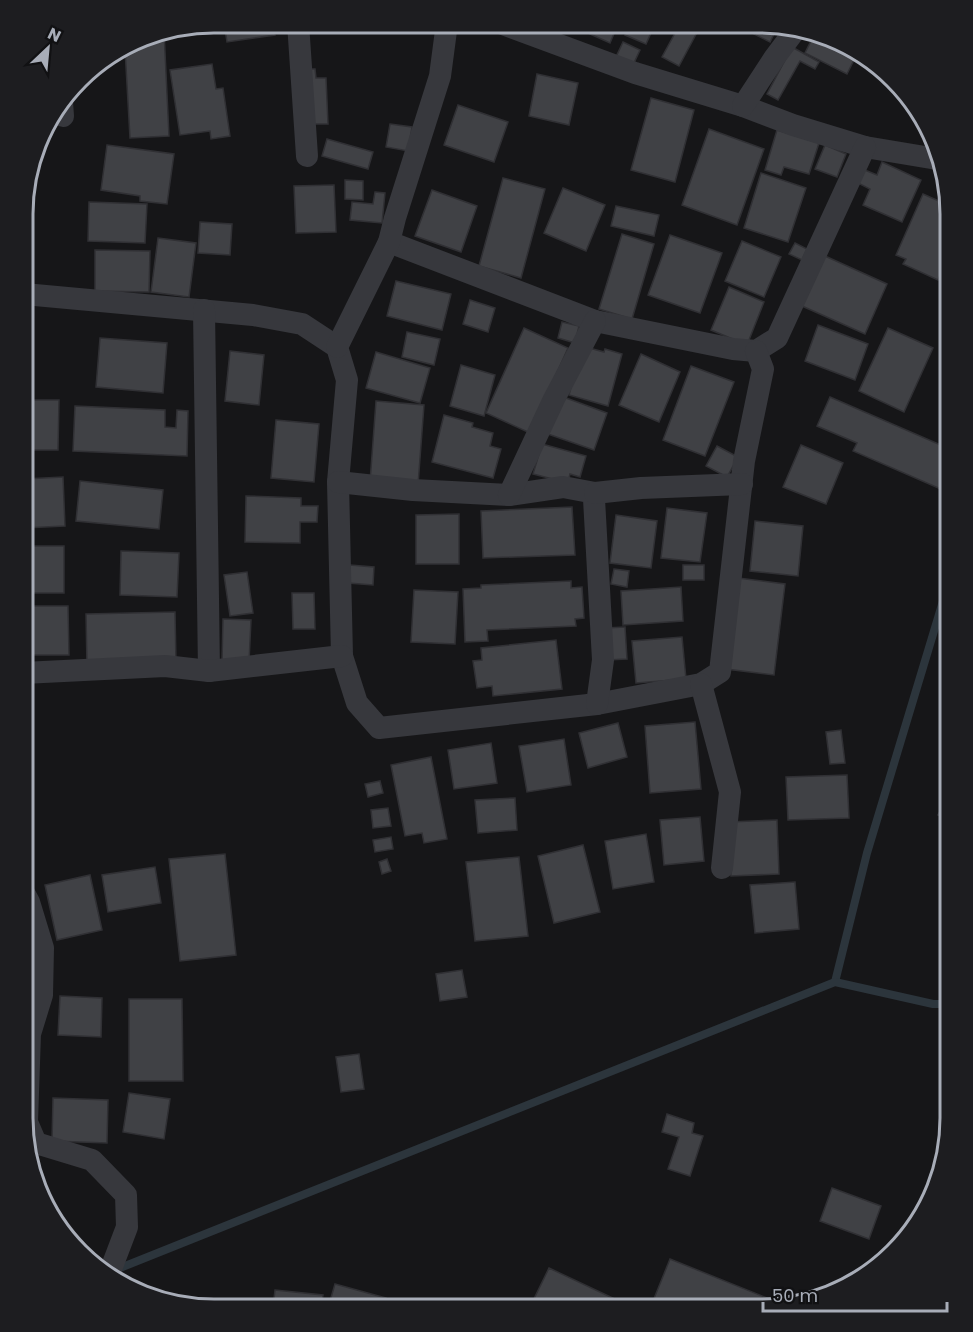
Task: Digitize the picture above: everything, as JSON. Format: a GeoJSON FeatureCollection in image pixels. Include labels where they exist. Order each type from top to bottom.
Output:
{"type":"FeatureCollection","features":[{"type":"Feature","properties":{"kind":"street"},"geometry":{"type":"LineString","coordinates":[[299,33],[307,156]]}},
{"type":"Feature","properties":{"kind":"street"},"geometry":{"type":"LineString","coordinates":[[337,347],[390,242],[395,218],[440,76],[446,33]]}},
{"type":"Feature","properties":{"kind":"street"},"geometry":{"type":"LineString","coordinates":[[527,33],[635,73],[743,106],[792,125],[865,147],[931,158]]}},
{"type":"Feature","properties":{"kind":"street"},"geometry":{"type":"LineString","coordinates":[[743,106],[790,36]]}},
{"type":"Feature","properties":{"kind":"street"},"geometry":{"type":"LineString","coordinates":[[390,242],[595,321],[733,349],[756,351],[777,338],[865,147]]}},
{"type":"Feature","properties":{"kind":"street"},"geometry":{"type":"LineString","coordinates":[[33,295],[253,315],[302,324],[337,347],[346,380],[338,482],[342,656],[357,703],[379,728],[597,704],[701,684],[720,672],[744,461],[764,369],[756,351]]}},
{"type":"Feature","properties":{"kind":"street"},"geometry":{"type":"LineString","coordinates":[[204,310],[209,671]]}},
{"type":"Feature","properties":{"kind":"street"},"geometry":{"type":"LineString","coordinates":[[509,495],[554,399],[595,321]]}},
{"type":"Feature","properties":{"kind":"street"},"geometry":{"type":"LineString","coordinates":[[338,482],[413,490],[509,495],[563,488],[596,493],[641,488],[742,484]]}},
{"type":"Feature","properties":{"kind":"street"},"geometry":{"type":"LineString","coordinates":[[596,493],[603,660],[597,704]]}},
{"type":"Feature","properties":{"kind":"street"},"geometry":{"type":"LineString","coordinates":[[33,673],[165,666],[209,671],[342,656]]}},
{"type":"Feature","properties":{"kind":"street"},"geometry":{"type":"LineString","coordinates":[[701,684],[730,792],[722,867]]}},
{"type":"Feature","properties":{"kind":"street"},"geometry":{"type":"LineString","coordinates":[[33,915],[43,948],[42,996],[33,1024]]}},
{"type":"Feature","properties":{"kind":"street"},"geometry":{"type":"LineString","coordinates":[[34,1139],[36,1143],[92,1160],[126,1195],[128,1227],[112,1267]]}},
{"type":"Feature","properties":{"kind":"building"},"geometry":{"type":"Polygon","coordinates":[[[226,33],[275,33],[275,35],[227,42],[226,33]]]}},
{"type":"Feature","properties":{"kind":"building"},"geometry":{"type":"Polygon","coordinates":[[[588,33],[614,33],[610,43],[588,33]]]}},
{"type":"Feature","properties":{"kind":"building"},"geometry":{"type":"Polygon","coordinates":[[[626,33],[651,33],[646,44],[625,35],[626,33]]]}},
{"type":"Feature","properties":{"kind":"building"},"geometry":{"type":"Polygon","coordinates":[[[675,33],[697,33],[679,66],[662,57],[675,33]]]}},
{"type":"Feature","properties":{"kind":"building"},"geometry":{"type":"Polygon","coordinates":[[[752,33],[774,34],[770,42],[752,33]]]}},
{"type":"Feature","properties":{"kind":"building"},"geometry":{"type":"Polygon","coordinates":[[[164,40],[169,136],[130,138],[125,56],[164,40]]]}},
{"type":"Feature","properties":{"kind":"building"},"geometry":{"type":"Polygon","coordinates":[[[811,41],[854,61],[847,74],[805,53],[811,41]]]}},
{"type":"Feature","properties":{"kind":"building"},"geometry":{"type":"Polygon","coordinates":[[[623,42],[640,50],[633,65],[616,57],[623,42]]]}},
{"type":"Feature","properties":{"kind":"building"},"geometry":{"type":"Polygon","coordinates":[[[792,47],[819,62],[815,69],[800,61],[778,100],[767,94],[792,47]]]}},
{"type":"Feature","properties":{"kind":"building"},"geometry":{"type":"Polygon","coordinates":[[[212,64],[216,89],[223,88],[230,136],[211,139],[210,131],[180,135],[170,70],[212,64]]]}},
{"type":"Feature","properties":{"kind":"building"},"geometry":{"type":"Polygon","coordinates":[[[306,69],[315,69],[316,78],[326,78],[328,124],[308,124],[306,69]]]}},
{"type":"Feature","properties":{"kind":"building"},"geometry":{"type":"Polygon","coordinates":[[[537,74],[578,83],[569,125],[529,116],[537,74]]]}},
{"type":"Feature","properties":{"kind":"building"},"geometry":{"type":"Polygon","coordinates":[[[651,98],[694,110],[675,182],[631,170],[651,98]]]}},
{"type":"Feature","properties":{"kind":"building"},"geometry":{"type":"Polygon","coordinates":[[[458,105],[508,122],[494,162],[444,145],[458,105]]]}},
{"type":"Feature","properties":{"kind":"building"},"geometry":{"type":"Polygon","coordinates":[[[390,124],[412,127],[408,151],[386,147],[390,124]]]}},
{"type":"Feature","properties":{"kind":"building"},"geometry":{"type":"Polygon","coordinates":[[[709,129],[764,149],[737,225],[682,205],[709,129]]]}},
{"type":"Feature","properties":{"kind":"building"},"geometry":{"type":"Polygon","coordinates":[[[777,130],[819,143],[809,174],[784,167],[781,175],[765,170],[777,130]]]}},
{"type":"Feature","properties":{"kind":"building"},"geometry":{"type":"Polygon","coordinates":[[[327,139],[373,152],[368,169],[322,156],[327,139]]]}},
{"type":"Feature","properties":{"kind":"building"},"geometry":{"type":"Polygon","coordinates":[[[107,145],[174,154],[167,204],[140,201],[140,196],[101,190],[107,145]]]}},
{"type":"Feature","properties":{"kind":"building"},"geometry":{"type":"Polygon","coordinates":[[[825,145],[846,154],[837,177],[815,169],[825,145]]]}},
{"type":"Feature","properties":{"kind":"building"},"geometry":{"type":"Polygon","coordinates":[[[882,162],[921,180],[902,222],[863,205],[870,189],[854,181],[860,168],[877,175],[882,162]]]}},
{"type":"Feature","properties":{"kind":"building"},"geometry":{"type":"Polygon","coordinates":[[[761,173],[806,188],[788,242],[744,228],[761,173]]]}},
{"type":"Feature","properties":{"kind":"building"},"geometry":{"type":"Polygon","coordinates":[[[503,178],[545,189],[521,278],[479,266],[503,178]]]}},
{"type":"Feature","properties":{"kind":"building"},"geometry":{"type":"Polygon","coordinates":[[[345,180],[363,181],[363,200],[345,199],[345,180]]]}},
{"type":"Feature","properties":{"kind":"building"},"geometry":{"type":"Polygon","coordinates":[[[334,185],[336,232],[296,233],[294,186],[334,185]]]}},
{"type":"Feature","properties":{"kind":"building"},"geometry":{"type":"Polygon","coordinates":[[[563,188],[605,205],[586,251],[544,233],[563,188]]]}},
{"type":"Feature","properties":{"kind":"building"},"geometry":{"type":"Polygon","coordinates":[[[432,190],[477,206],[461,252],[415,236],[432,190]]]}},
{"type":"Feature","properties":{"kind":"building"},"geometry":{"type":"Polygon","coordinates":[[[375,192],[385,193],[382,223],[350,220],[352,202],[373,204],[375,192]]]}},
{"type":"Feature","properties":{"kind":"building"},"geometry":{"type":"Polygon","coordinates":[[[923,194],[939,201],[940,276],[938,280],[903,264],[906,259],[896,255],[923,194]]]}},
{"type":"Feature","properties":{"kind":"building"},"geometry":{"type":"Polygon","coordinates":[[[89,202],[147,204],[145,243],[88,241],[89,202]]]}},
{"type":"Feature","properties":{"kind":"building"},"geometry":{"type":"Polygon","coordinates":[[[616,206],[659,215],[654,236],[611,226],[616,206]]]}},
{"type":"Feature","properties":{"kind":"building"},"geometry":{"type":"Polygon","coordinates":[[[200,222],[232,224],[230,255],[198,253],[200,222]]]}},
{"type":"Feature","properties":{"kind":"building"},"geometry":{"type":"Polygon","coordinates":[[[622,234],[654,244],[632,319],[599,309],[622,234]]]}},
{"type":"Feature","properties":{"kind":"building"},"geometry":{"type":"Polygon","coordinates":[[[670,235],[722,253],[700,313],[648,295],[670,235]]]}},
{"type":"Feature","properties":{"kind":"building"},"geometry":{"type":"Polygon","coordinates":[[[158,238],[196,243],[189,297],[151,292],[158,238]]]}},
{"type":"Feature","properties":{"kind":"building"},"geometry":{"type":"Polygon","coordinates":[[[742,241],[781,257],[764,297],[725,281],[742,241]]]}},
{"type":"Feature","properties":{"kind":"building"},"geometry":{"type":"Polygon","coordinates":[[[795,243],[807,249],[802,260],[789,254],[795,243]]]}},
{"type":"Feature","properties":{"kind":"building"},"geometry":{"type":"Polygon","coordinates":[[[95,250],[150,251],[149,292],[95,291],[95,250]]]}},
{"type":"Feature","properties":{"kind":"building"},"geometry":{"type":"Polygon","coordinates":[[[825,256],[887,284],[865,334],[802,306],[825,256]]]}},
{"type":"Feature","properties":{"kind":"building"},"geometry":{"type":"Polygon","coordinates":[[[396,281],[451,294],[442,330],[387,316],[396,281]]]}},
{"type":"Feature","properties":{"kind":"building"},"geometry":{"type":"Polygon","coordinates":[[[729,287],[764,302],[747,345],[711,330],[729,287]]]}},
{"type":"Feature","properties":{"kind":"building"},"geometry":{"type":"Polygon","coordinates":[[[470,300],[495,308],[488,332],[463,324],[470,300]]]}},
{"type":"Feature","properties":{"kind":"building"},"geometry":{"type":"Polygon","coordinates":[[[562,322],[579,326],[575,343],[558,338],[562,322]]]}},
{"type":"Feature","properties":{"kind":"building"},"geometry":{"type":"Polygon","coordinates":[[[818,325],[868,344],[855,380],[805,361],[818,325]]]}},
{"type":"Feature","properties":{"kind":"building"},"geometry":{"type":"Polygon","coordinates":[[[524,328],[568,348],[530,433],[486,413],[524,328]]]}},
{"type":"Feature","properties":{"kind":"building"},"geometry":{"type":"Polygon","coordinates":[[[888,328],[933,348],[904,412],[859,391],[888,328]]]}},
{"type":"Feature","properties":{"kind":"building"},"geometry":{"type":"Polygon","coordinates":[[[407,332],[440,339],[434,365],[402,357],[407,332]]]}},
{"type":"Feature","properties":{"kind":"building"},"geometry":{"type":"Polygon","coordinates":[[[100,338],[167,343],[163,393],[96,387],[100,338]]]}},
{"type":"Feature","properties":{"kind":"building"},"geometry":{"type":"Polygon","coordinates":[[[582,346],[622,354],[608,406],[569,395],[582,346]]]}},
{"type":"Feature","properties":{"kind":"building"},"geometry":{"type":"Polygon","coordinates":[[[230,351],[264,355],[259,405],[225,401],[230,351]]]}},
{"type":"Feature","properties":{"kind":"building"},"geometry":{"type":"Polygon","coordinates":[[[376,352],[430,368],[420,403],[366,388],[376,352]]]}},
{"type":"Feature","properties":{"kind":"building"},"geometry":{"type":"Polygon","coordinates":[[[641,354],[680,372],[659,422],[619,405],[641,354]]]}},
{"type":"Feature","properties":{"kind":"building"},"geometry":{"type":"Polygon","coordinates":[[[461,365],[495,375],[484,416],[450,406],[461,365]]]}},
{"type":"Feature","properties":{"kind":"building"},"geometry":{"type":"Polygon","coordinates":[[[691,366],[734,382],[705,456],[663,440],[691,366]]]}},
{"type":"Feature","properties":{"kind":"building"},"geometry":{"type":"Polygon","coordinates":[[[558,395],[607,413],[594,450],[545,433],[558,395]]]}},
{"type":"Feature","properties":{"kind":"building"},"geometry":{"type":"Polygon","coordinates":[[[830,397],[940,445],[940,489],[853,451],[857,443],[817,426],[830,397]]]}},
{"type":"Feature","properties":{"kind":"building"},"geometry":{"type":"Polygon","coordinates":[[[33,400],[59,400],[58,450],[33,450],[33,400]]]}},
{"type":"Feature","properties":{"kind":"building"},"geometry":{"type":"Polygon","coordinates":[[[376,401],[424,405],[418,485],[370,482],[376,401]]]}},
{"type":"Feature","properties":{"kind":"building"},"geometry":{"type":"Polygon","coordinates":[[[75,406],[165,410],[165,427],[176,428],[177,410],[188,411],[187,456],[73,451],[75,406]]]}},
{"type":"Feature","properties":{"kind":"building"},"geometry":{"type":"Polygon","coordinates":[[[444,415],[473,423],[472,427],[493,433],[490,446],[501,449],[493,478],[432,462],[444,415]]]}},
{"type":"Feature","properties":{"kind":"building"},"geometry":{"type":"Polygon","coordinates":[[[276,420],[319,424],[314,482],[271,478],[276,420]]]}},
{"type":"Feature","properties":{"kind":"building"},"geometry":{"type":"Polygon","coordinates":[[[542,444],[586,456],[580,477],[570,474],[568,483],[533,474],[542,444]]]}},
{"type":"Feature","properties":{"kind":"building"},"geometry":{"type":"Polygon","coordinates":[[[801,445],[843,463],[826,504],[783,487],[801,445]]]}},
{"type":"Feature","properties":{"kind":"building"},"geometry":{"type":"Polygon","coordinates":[[[717,446],[738,457],[727,477],[706,466],[717,446]]]}},
{"type":"Feature","properties":{"kind":"building"},"geometry":{"type":"Polygon","coordinates":[[[63,477],[65,526],[33,528],[33,479],[63,477]]]}},
{"type":"Feature","properties":{"kind":"building"},"geometry":{"type":"Polygon","coordinates":[[[80,481],[163,490],[159,529],[76,521],[80,481]]]}},
{"type":"Feature","properties":{"kind":"building"},"geometry":{"type":"Polygon","coordinates":[[[246,496],[301,498],[301,506],[318,506],[317,522],[300,522],[300,543],[245,542],[246,496]]]}},
{"type":"Feature","properties":{"kind":"building"},"geometry":{"type":"Polygon","coordinates":[[[572,507],[575,555],[483,558],[481,511],[572,507]]]}},
{"type":"Feature","properties":{"kind":"building"},"geometry":{"type":"Polygon","coordinates":[[[667,508],[707,513],[700,562],[661,558],[667,508]]]}},
{"type":"Feature","properties":{"kind":"building"},"geometry":{"type":"Polygon","coordinates":[[[459,514],[459,564],[416,564],[416,515],[459,514]]]}},
{"type":"Feature","properties":{"kind":"building"},"geometry":{"type":"Polygon","coordinates":[[[616,515],[657,521],[651,568],[610,563],[616,515]]]}},
{"type":"Feature","properties":{"kind":"building"},"geometry":{"type":"Polygon","coordinates":[[[755,521],[803,526],[798,576],[750,571],[755,521]]]}},
{"type":"Feature","properties":{"kind":"building"},"geometry":{"type":"Polygon","coordinates":[[[33,546],[64,546],[64,593],[33,593],[33,546]]]}},
{"type":"Feature","properties":{"kind":"building"},"geometry":{"type":"Polygon","coordinates":[[[121,551],[179,553],[177,597],[120,595],[121,551]]]}},
{"type":"Feature","properties":{"kind":"building"},"geometry":{"type":"Polygon","coordinates":[[[350,565],[374,567],[373,585],[348,583],[350,565]]]}},
{"type":"Feature","properties":{"kind":"building"},"geometry":{"type":"Polygon","coordinates":[[[683,565],[704,565],[704,580],[683,580],[683,565]]]}},
{"type":"Feature","properties":{"kind":"building"},"geometry":{"type":"Polygon","coordinates":[[[614,569],[629,571],[627,587],[611,584],[614,569]]]}},
{"type":"Feature","properties":{"kind":"building"},"geometry":{"type":"Polygon","coordinates":[[[247,572],[253,613],[230,616],[224,575],[247,572]]]}},
{"type":"Feature","properties":{"kind":"building"},"geometry":{"type":"Polygon","coordinates":[[[738,578],[785,584],[774,675],[726,669],[738,578]]]}},
{"type":"Feature","properties":{"kind":"building"},"geometry":{"type":"Polygon","coordinates":[[[571,581],[571,588],[582,587],[584,618],[575,619],[576,626],[487,630],[488,641],[465,642],[463,589],[481,588],[481,585],[571,581]]]}},
{"type":"Feature","properties":{"kind":"building"},"geometry":{"type":"Polygon","coordinates":[[[681,587],[683,621],[623,625],[621,591],[681,587]]]}},
{"type":"Feature","properties":{"kind":"building"},"geometry":{"type":"Polygon","coordinates":[[[414,590],[458,592],[455,644],[411,642],[414,590]]]}},
{"type":"Feature","properties":{"kind":"building"},"geometry":{"type":"Polygon","coordinates":[[[292,593],[314,593],[315,629],[293,629],[292,593]]]}},
{"type":"Feature","properties":{"kind":"building"},"geometry":{"type":"Polygon","coordinates":[[[33,606],[68,606],[69,655],[33,655],[33,606]]]}},
{"type":"Feature","properties":{"kind":"building"},"geometry":{"type":"Polygon","coordinates":[[[175,612],[176,663],[87,666],[86,614],[175,612]]]}},
{"type":"Feature","properties":{"kind":"building"},"geometry":{"type":"Polygon","coordinates":[[[223,619],[251,620],[249,662],[222,661],[223,619]]]}},
{"type":"Feature","properties":{"kind":"building"},"geometry":{"type":"Polygon","coordinates":[[[625,627],[627,659],[607,660],[605,628],[625,627]]]}},
{"type":"Feature","properties":{"kind":"building"},"geometry":{"type":"Polygon","coordinates":[[[682,637],[686,679],[636,683],[632,641],[682,637]]]}},
{"type":"Feature","properties":{"kind":"building"},"geometry":{"type":"Polygon","coordinates":[[[556,640],[562,689],[493,696],[492,686],[477,688],[473,661],[482,660],[481,648],[556,640]]]}},
{"type":"Feature","properties":{"kind":"building"},"geometry":{"type":"Polygon","coordinates":[[[695,722],[701,789],[650,793],[645,726],[695,722]]]}},
{"type":"Feature","properties":{"kind":"building"},"geometry":{"type":"Polygon","coordinates":[[[618,723],[627,757],[588,768],[579,733],[618,723]]]}},
{"type":"Feature","properties":{"kind":"building"},"geometry":{"type":"Polygon","coordinates":[[[841,730],[845,763],[830,764],[826,732],[841,730]]]}},
{"type":"Feature","properties":{"kind":"building"},"geometry":{"type":"Polygon","coordinates":[[[564,739],[571,785],[527,792],[519,746],[564,739]]]}},
{"type":"Feature","properties":{"kind":"building"},"geometry":{"type":"Polygon","coordinates":[[[491,743],[497,783],[454,789],[448,750],[491,743]]]}},
{"type":"Feature","properties":{"kind":"building"},"geometry":{"type":"Polygon","coordinates":[[[431,757],[447,839],[424,843],[422,833],[405,836],[391,765],[431,757]]]}},
{"type":"Feature","properties":{"kind":"building"},"geometry":{"type":"Polygon","coordinates":[[[847,775],[849,818],[788,820],[786,777],[847,775]]]}},
{"type":"Feature","properties":{"kind":"building"},"geometry":{"type":"Polygon","coordinates":[[[380,781],[383,793],[368,797],[365,784],[380,781]]]}},
{"type":"Feature","properties":{"kind":"building"},"geometry":{"type":"Polygon","coordinates":[[[515,798],[517,830],[478,833],[475,800],[515,798]]]}},
{"type":"Feature","properties":{"kind":"building"},"geometry":{"type":"Polygon","coordinates":[[[388,808],[391,826],[373,828],[371,810],[388,808]]]}},
{"type":"Feature","properties":{"kind":"building"},"geometry":{"type":"Polygon","coordinates":[[[700,817],[704,861],[664,865],[660,820],[700,817]]]}},
{"type":"Feature","properties":{"kind":"building"},"geometry":{"type":"Polygon","coordinates":[[[777,820],[779,874],[731,876],[729,822],[777,820]]]}},
{"type":"Feature","properties":{"kind":"building"},"geometry":{"type":"Polygon","coordinates":[[[646,834],[654,882],[613,889],[605,841],[646,834]]]}},
{"type":"Feature","properties":{"kind":"building"},"geometry":{"type":"Polygon","coordinates":[[[391,837],[393,849],[375,852],[373,840],[391,837]]]}},
{"type":"Feature","properties":{"kind":"building"},"geometry":{"type":"Polygon","coordinates":[[[583,845],[600,912],[554,923],[538,856],[583,845]]]}},
{"type":"Feature","properties":{"kind":"building"},"geometry":{"type":"Polygon","coordinates":[[[225,854],[236,955],[180,961],[169,859],[225,854]]]}},
{"type":"Feature","properties":{"kind":"building"},"geometry":{"type":"Polygon","coordinates":[[[519,857],[528,936],[475,941],[466,862],[519,857]]]}},
{"type":"Feature","properties":{"kind":"building"},"geometry":{"type":"Polygon","coordinates":[[[387,859],[391,871],[382,874],[379,862],[387,859]]]}},
{"type":"Feature","properties":{"kind":"building"},"geometry":{"type":"Polygon","coordinates":[[[155,867],[161,903],[108,912],[102,875],[155,867]]]}},
{"type":"Feature","properties":{"kind":"building"},"geometry":{"type":"Polygon","coordinates":[[[90,875],[102,930],[57,940],[45,885],[90,875]]]}},
{"type":"Feature","properties":{"kind":"building"},"geometry":{"type":"Polygon","coordinates":[[[795,882],[799,929],[755,933],[750,885],[795,882]]]}},
{"type":"Feature","properties":{"kind":"building"},"geometry":{"type":"Polygon","coordinates":[[[462,970],[467,997],[440,1001],[436,974],[462,970]]]}},
{"type":"Feature","properties":{"kind":"building"},"geometry":{"type":"Polygon","coordinates":[[[60,996],[102,998],[101,1037],[58,1035],[60,996]]]}},
{"type":"Feature","properties":{"kind":"building"},"geometry":{"type":"Polygon","coordinates":[[[129,999],[182,999],[183,1081],[129,1081],[129,999]]]}},
{"type":"Feature","properties":{"kind":"building"},"geometry":{"type":"Polygon","coordinates":[[[359,1054],[364,1089],[341,1092],[336,1057],[359,1054]]]}},
{"type":"Feature","properties":{"kind":"building"},"geometry":{"type":"Polygon","coordinates":[[[129,1093],[170,1099],[164,1139],[123,1132],[129,1093]]]}},
{"type":"Feature","properties":{"kind":"building"},"geometry":{"type":"Polygon","coordinates":[[[53,1098],[108,1100],[107,1143],[52,1141],[53,1098]]]}},
{"type":"Feature","properties":{"kind":"building"},"geometry":{"type":"Polygon","coordinates":[[[667,1114],[694,1123],[692,1133],[703,1136],[690,1176],[668,1169],[679,1137],[662,1132],[667,1114]]]}},
{"type":"Feature","properties":{"kind":"building"},"geometry":{"type":"Polygon","coordinates":[[[832,1188],[881,1206],[869,1239],[820,1221],[832,1188]]]}},
{"type":"Feature","properties":{"kind":"building"},"geometry":{"type":"Polygon","coordinates":[[[670,1259],[767,1298],[759,1299],[654,1299],[670,1259]]]}},
{"type":"Feature","properties":{"kind":"building"},"geometry":{"type":"Polygon","coordinates":[[[549,1268],[615,1299],[534,1299],[549,1268]]]}},
{"type":"Feature","properties":{"kind":"building"},"geometry":{"type":"Polygon","coordinates":[[[335,1284],[386,1298],[386,1299],[331,1299],[335,1284]]]}},
{"type":"Feature","properties":{"kind":"building"},"geometry":{"type":"Polygon","coordinates":[[[275,1290],[323,1295],[322,1299],[274,1299],[275,1290]]]}},
{"type":"Feature","properties":{"kind":"waterway"},"geometry":{"type":"LineString","coordinates":[[835,982],[867,853],[940,611]]}},
{"type":"Feature","properties":{"kind":"waterway"},"geometry":{"type":"LineString","coordinates":[[116,1269],[835,982],[940,1004]]}}]}
